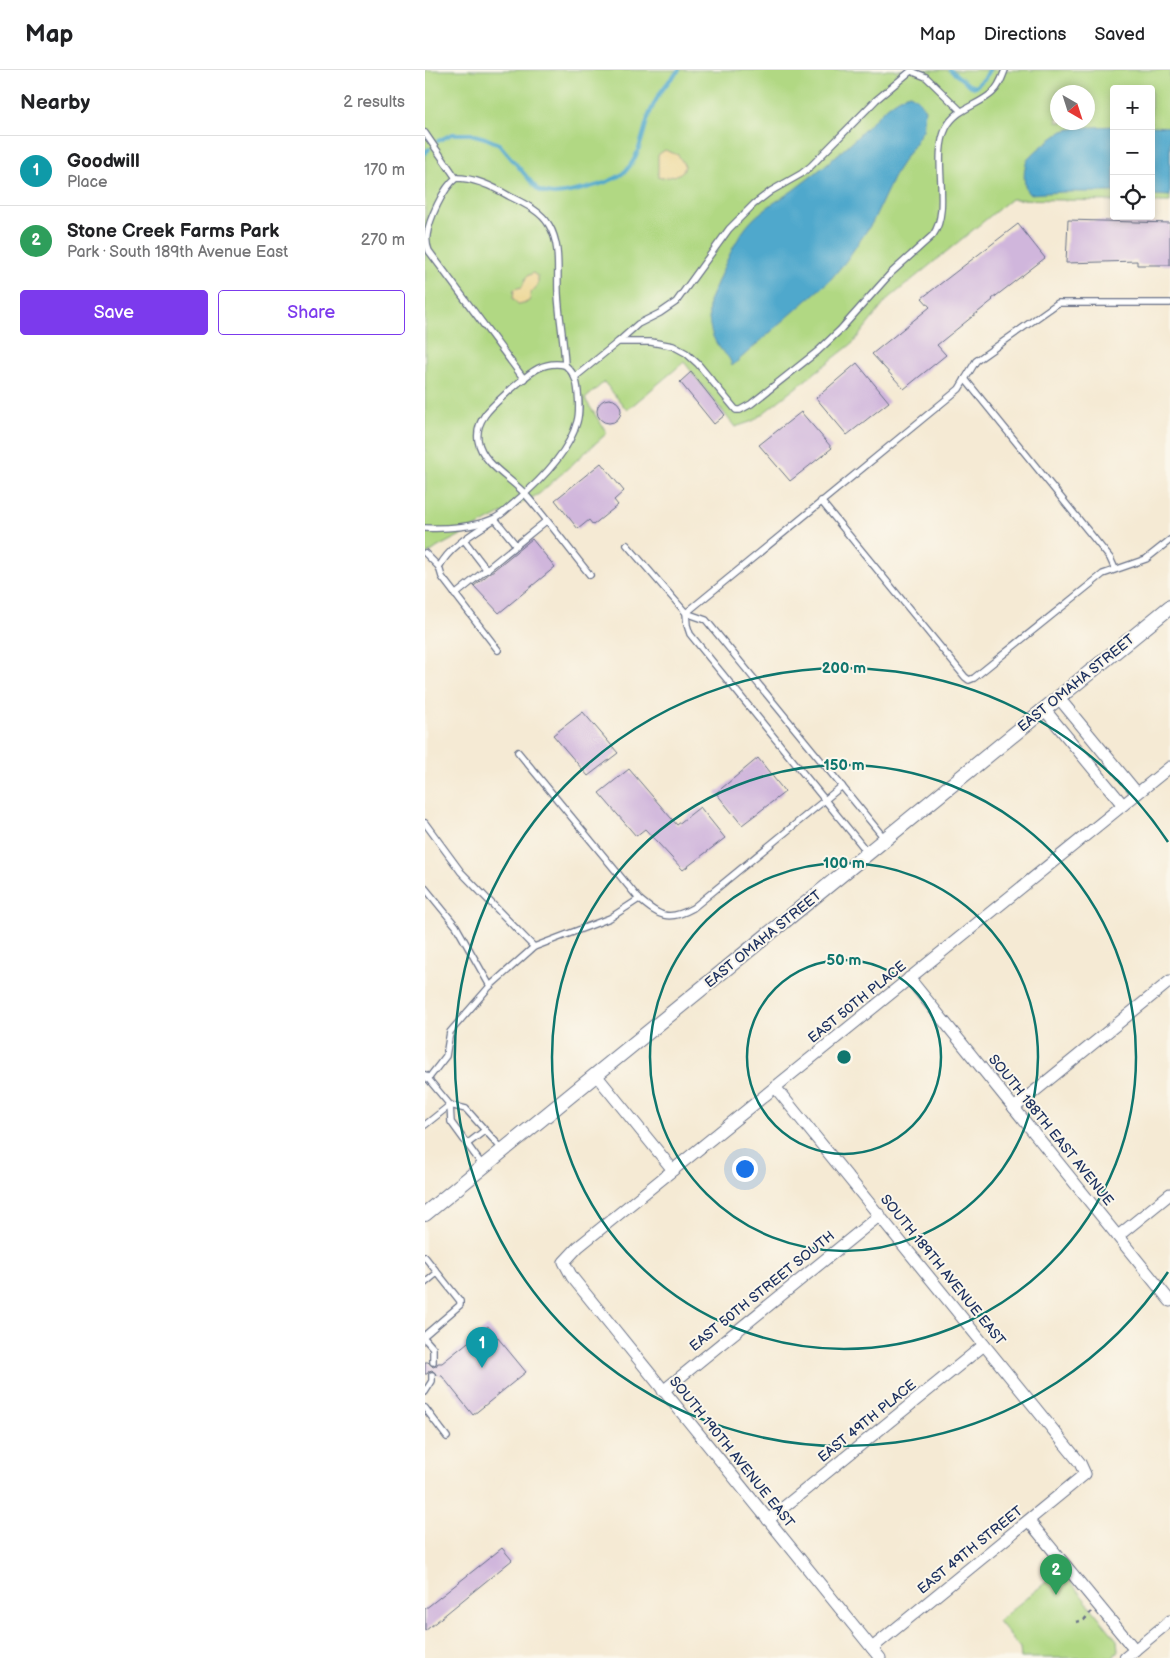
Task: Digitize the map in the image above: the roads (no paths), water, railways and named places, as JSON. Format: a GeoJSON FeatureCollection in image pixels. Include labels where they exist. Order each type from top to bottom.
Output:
{"type":"FeatureCollection","features":[{"type":"Feature","properties":{"kind":"street","name":"EAST OMAHA STREET"},"geometry":{"type":"LineString","coordinates":[[425,1214],[1170,607]]}},
{"type":"Feature","properties":{"kind":"street"},"geometry":{"type":"LineString","coordinates":[[1058,697],[1137,794]]}},
{"type":"Feature","properties":{"kind":"street"},"geometry":{"type":"LineString","coordinates":[[1045,708],[1123,805]]}},
{"type":"Feature","properties":{"kind":"street","name":"EAST 50TH PLACE"},"geometry":{"type":"LineString","coordinates":[[564,1262],[578,1247],[1170,767]]}},
{"type":"Feature","properties":{"kind":"street","name":"SOUTH 188TH EAST AVENUE"},"geometry":{"type":"LineString","coordinates":[[909,978],[1170,1300]]}},
{"type":"Feature","properties":{"kind":"street"},"geometry":{"type":"LineString","coordinates":[[1013,1108],[1170,981]]}},
{"type":"Feature","properties":{"kind":"street"},"geometry":{"type":"LineString","coordinates":[[596,1075],[673,1170]]}},
{"type":"Feature","properties":{"kind":"street","name":"SOUTH 189TH AVENUE EAST"},"geometry":{"type":"LineString","coordinates":[[775,1087],[1080,1463],[1085,1474]]}},
{"type":"Feature","properties":{"kind":"street"},"geometry":{"type":"LineString","coordinates":[[1118,1236],[1170,1194]]}},
{"type":"Feature","properties":{"kind":"street","name":"EAST 50TH STREET SOUTH"},"geometry":{"type":"LineString","coordinates":[[663,1391],[880,1215]]}},
{"type":"Feature","properties":{"kind":"street","name":"SOUTH 190TH AVENUE EAST"},"geometry":{"type":"LineString","coordinates":[[564,1262],[572,1277],[880,1658]]}},
{"type":"Feature","properties":{"kind":"street","name":"EAST 49TH PLACE"},"geometry":{"type":"LineString","coordinates":[[768,1520],[984,1345]]}},
{"type":"Feature","properties":{"kind":"street","name":"EAST 49TH STREET"},"geometry":{"type":"LineString","coordinates":[[872,1648],[1085,1474]]}},
{"type":"Feature","properties":{"kind":"street"},"geometry":{"type":"LineString","coordinates":[[1029,1521],[1135,1650]]}},
{"type":"Feature","properties":{"kind":"street"},"geometry":{"type":"LineString","coordinates":[[1125,1658],[1170,1621]]}},
{"type":"Feature","properties":{"kind":"lane"},"geometry":{"type":"LineString","coordinates":[[575,377],[639,324],[660,314],[677,302],[716,245],[741,216],[761,198],[811,166],[876,100],[912,70],[926,77],[961,111]]}},
{"type":"Feature","properties":{"kind":"lane"},"geometry":{"type":"LineString","coordinates":[[618,342],[644,342],[673,346],[687,353],[698,364],[736,410],[751,404],[818,352],[891,273],[937,230],[941,216],[941,153],[943,135],[951,120],[961,111],[993,92],[998,86],[1005,70]]}},
{"type":"Feature","properties":{"kind":"lane"},"geometry":{"type":"LineString","coordinates":[[425,133],[455,178],[473,180],[491,186],[526,204],[545,219],[549,225],[556,246],[565,365],[575,377],[579,411],[577,423],[569,441],[546,473],[525,494],[444,558],[439,567]]}},
{"type":"Feature","properties":{"kind":"lane"},"geometry":{"type":"LineString","coordinates":[[455,178],[446,189],[432,218],[426,244],[429,251],[524,379]]}},
{"type":"Feature","properties":{"kind":"lane"},"geometry":{"type":"LineString","coordinates":[[686,612],[959,389],[976,361],[1059,303],[1170,303]]}},
{"type":"Feature","properties":{"kind":"lane"},"geometry":{"type":"LineString","coordinates":[[565,365],[546,364],[533,371],[484,414],[478,440],[490,462],[525,494],[590,575]]}},
{"type":"Feature","properties":{"kind":"lane"},"geometry":{"type":"LineString","coordinates":[[965,379],[1110,558],[1115,569]]}},
{"type":"Feature","properties":{"kind":"lane"},"geometry":{"type":"LineString","coordinates":[[821,501],[969,680],[974,678],[1103,574],[1146,559],[1170,540]]}},
{"type":"Feature","properties":{"kind":"lane"},"geometry":{"type":"LineString","coordinates":[[425,528],[472,524],[495,519]]}},
{"type":"Feature","properties":{"kind":"lane"},"geometry":{"type":"LineString","coordinates":[[495,519],[516,545]]}},
{"type":"Feature","properties":{"kind":"lane"},"geometry":{"type":"LineString","coordinates":[[455,595],[546,520]]}},
{"type":"Feature","properties":{"kind":"lane"},"geometry":{"type":"LineString","coordinates":[[465,540],[487,570]]}},
{"type":"Feature","properties":{"kind":"lane"},"geometry":{"type":"LineString","coordinates":[[627,545],[686,612],[706,620],[885,839]]}},
{"type":"Feature","properties":{"kind":"lane"},"geometry":{"type":"LineString","coordinates":[[425,553],[439,567],[442,577],[498,650]]}},
{"type":"Feature","properties":{"kind":"lane"},"geometry":{"type":"LineString","coordinates":[[686,612],[689,634],[868,853]]}},
{"type":"Feature","properties":{"kind":"lane"},"geometry":{"type":"LineString","coordinates":[[517,752],[639,899],[654,912],[664,916],[679,916],[693,908],[842,786]]}},
{"type":"Feature","properties":{"kind":"lane"},"geometry":{"type":"LineString","coordinates":[[425,823],[461,872],[533,947]]}},
{"type":"Feature","properties":{"kind":"lane"},"geometry":{"type":"LineString","coordinates":[[425,888],[456,926],[490,986]]}},
{"type":"Feature","properties":{"kind":"lane"},"geometry":{"type":"LineString","coordinates":[[483,1166],[451,1122],[450,1105],[427,1077],[446,1056],[450,1032],[490,986],[533,947],[610,918],[639,899]]}},
{"type":"Feature","properties":{"kind":"lane"},"geometry":{"type":"LineString","coordinates":[[425,1125],[450,1105]]}},
{"type":"Feature","properties":{"kind":"lane"},"geometry":{"type":"LineString","coordinates":[[450,1105],[466,1109],[503,1150]]}},
{"type":"Feature","properties":{"kind":"lane"},"geometry":{"type":"LineString","coordinates":[[467,1144],[484,1131]]}},
{"type":"Feature","properties":{"kind":"lane"},"geometry":{"type":"LineString","coordinates":[[425,1257],[460,1301],[460,1305],[425,1337],[433,1348],[433,1362]]}},
{"type":"Feature","properties":{"kind":"lane"},"geometry":{"type":"LineString","coordinates":[[425,1283],[437,1273]]}},
{"type":"Feature","properties":{"kind":"lane"},"geometry":{"type":"LineString","coordinates":[[425,1392],[432,1381],[432,1375]]}},
{"type":"Feature","properties":{"kind":"lane"},"geometry":{"type":"LineString","coordinates":[[425,1408],[447,1437]]}},
{"type":"Feature","properties":{"kind":"water"},"geometry":{"type":"Polygon","coordinates":[[[910,94],[918,99],[925,109],[923,130],[896,172],[872,223],[831,279],[732,366],[728,357],[713,337],[709,319],[709,301],[741,234],[757,215],[826,165],[888,106],[910,94]]]}},
{"type":"Feature","properties":{"kind":"water"},"geometry":{"type":"Polygon","coordinates":[[[1110,126],[1110,192],[1029,194],[1024,173],[1029,158],[1063,131],[1095,130],[1095,127],[1110,126]]]}},
{"type":"Feature","properties":{"kind":"water"},"geometry":{"type":"Polygon","coordinates":[[[1155,126],[1170,127],[1170,196],[1155,195],[1155,126]]]}},
{"type":"Feature","properties":{"kind":"waterway"},"geometry":{"type":"LineString","coordinates":[[438,141],[452,134],[471,134],[499,144],[538,190],[543,192],[563,193],[595,186],[618,177],[633,162],[649,115],[666,85],[679,70]]}},
{"type":"Feature","properties":{"kind":"waterway"},"geometry":{"type":"LineString","coordinates":[[950,70],[969,85],[975,87],[985,78],[989,70]]}},
{"type":"Feature","properties":{"kind":"waterway"},"geometry":{"type":"LineString","coordinates":[[425,153],[429,149]]}},
{"type":"Feature","properties":{"kind":"place","name":"Goodwill"},"geometry":{"type":"Point","coordinates":[482,1368]}},
{"type":"Feature","properties":{"kind":"place","name":"Stone Creek Farms Park"},"geometry":{"type":"Point","coordinates":[1056,1595]}}]}
